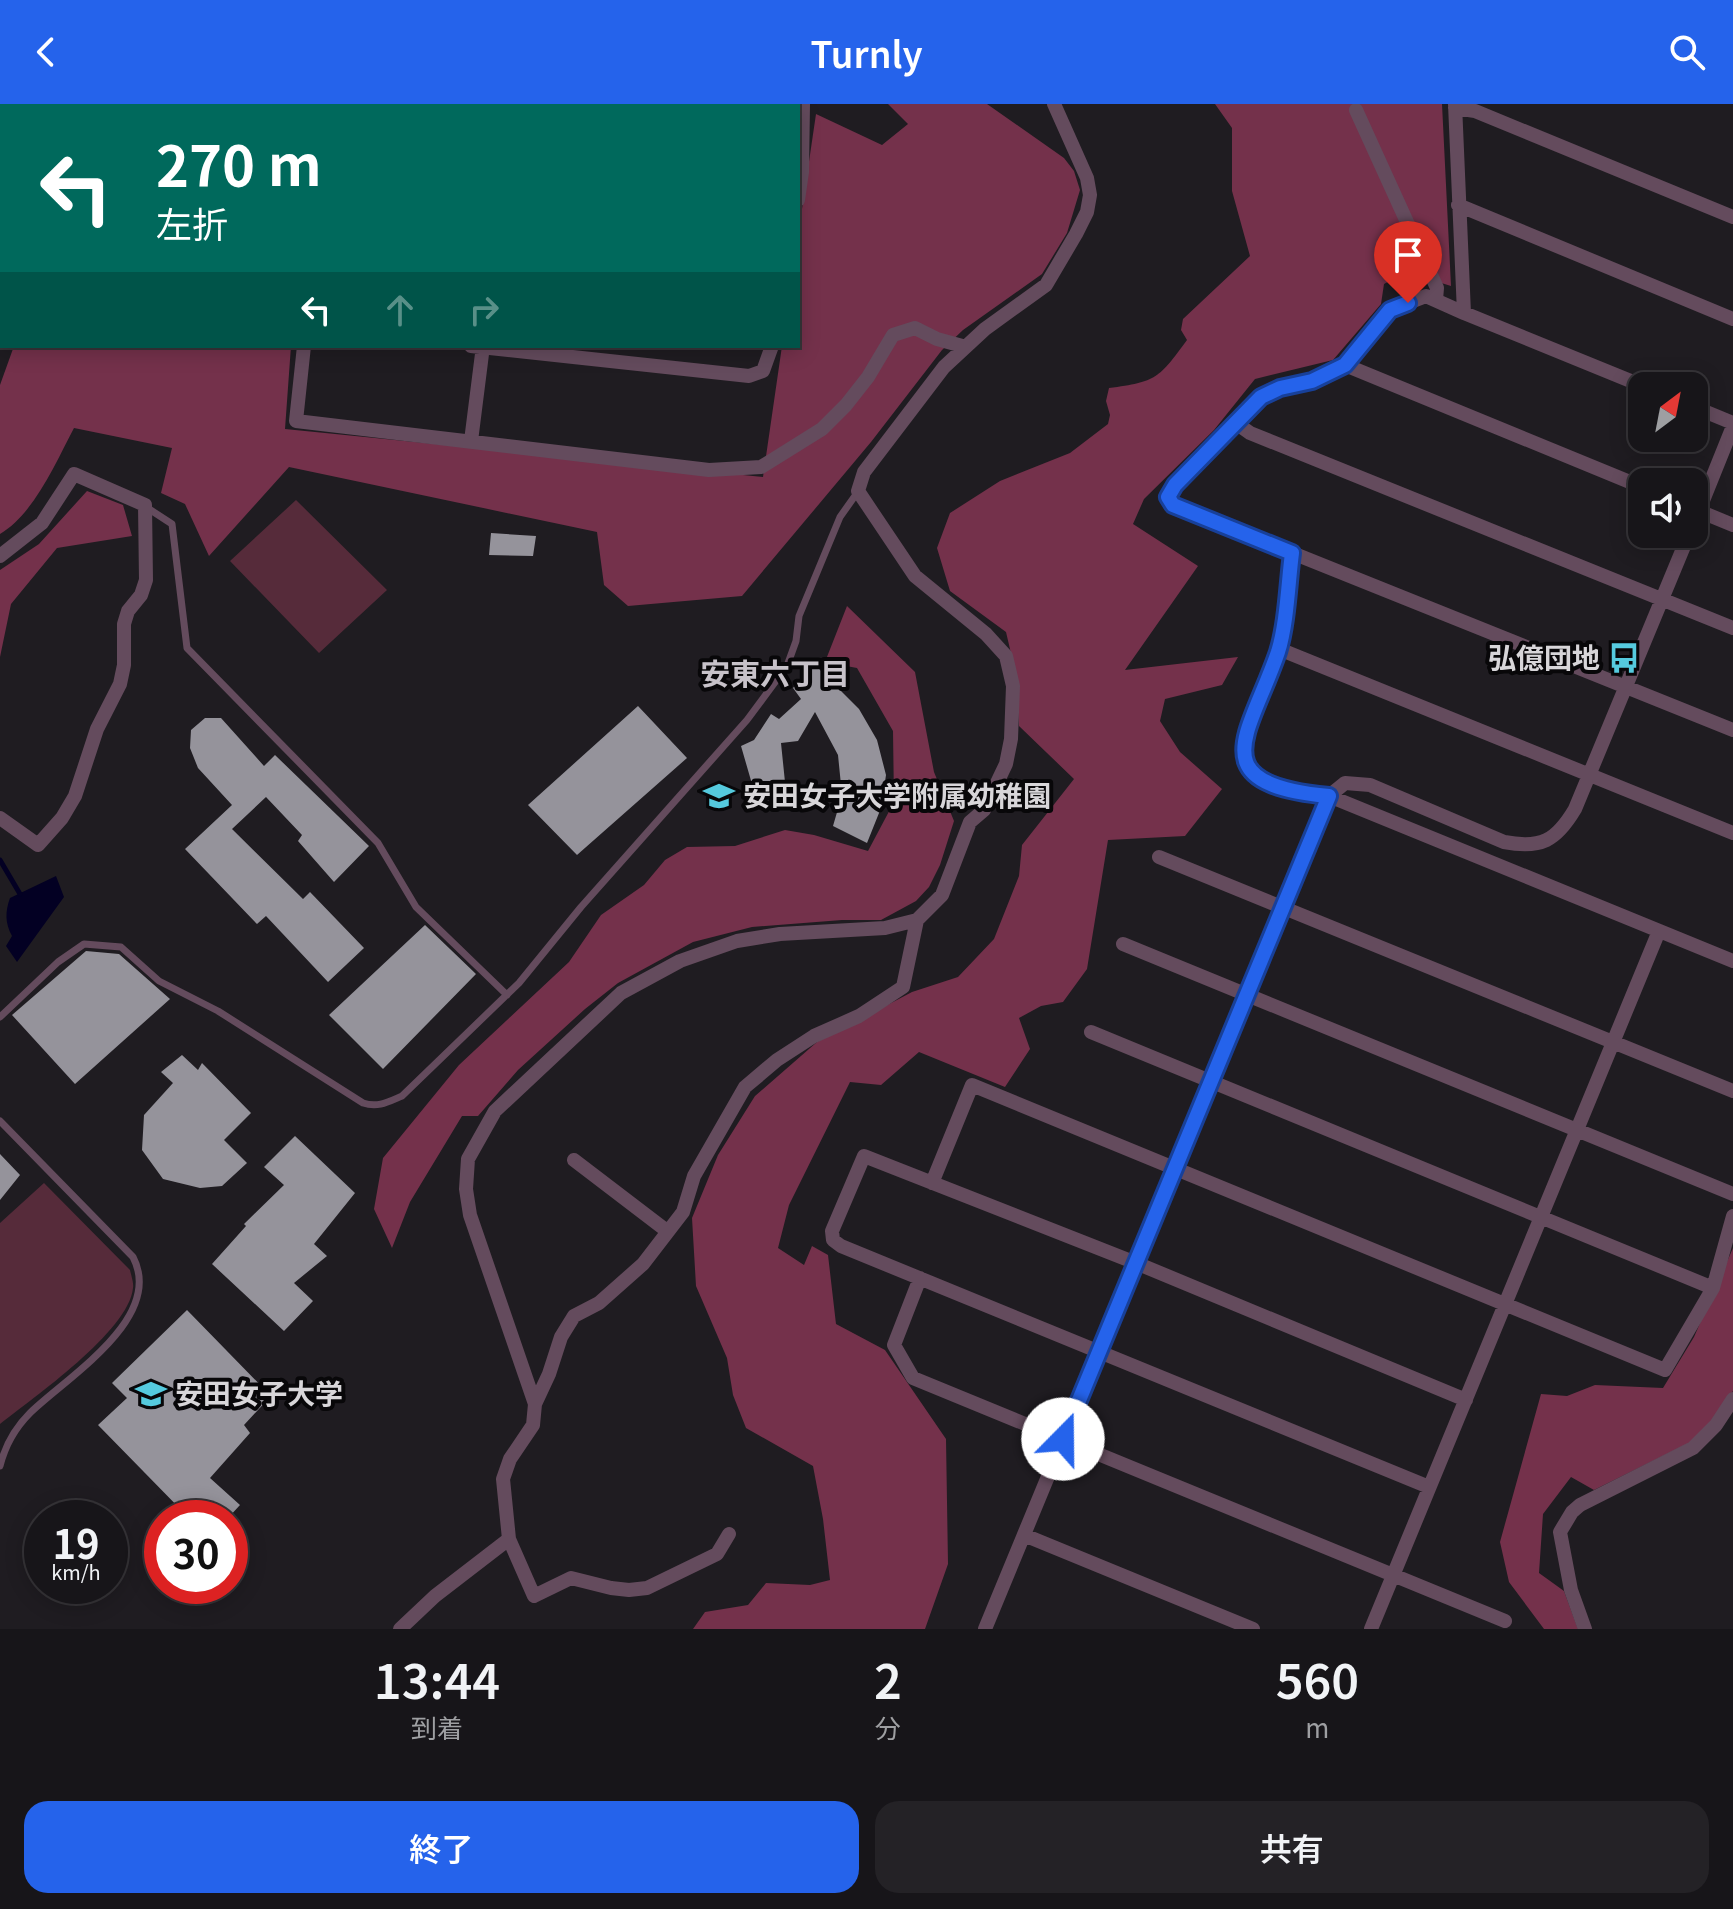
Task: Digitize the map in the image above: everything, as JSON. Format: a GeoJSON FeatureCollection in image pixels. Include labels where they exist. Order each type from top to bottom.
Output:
{"type":"FeatureCollection","features":[{"type":"Feature","properties":{"kind":"street"},"geometry":{"type":"LineString","coordinates":[[800,172],[803,104]]}},
{"type":"Feature","properties":{"kind":"street"},"geometry":{"type":"LineString","coordinates":[[535,1404],[470,1215],[466,1189],[468,1159],[495,1111],[621,993],[680,961],[737,941],[780,934],[885,928],[917,920],[942,895],[970,822],[984,810],[1006,764],[1011,739],[1011,670],[1006,656],[986,634],[915,576],[858,491],[864,472],[944,367],[985,329],[1046,285],[1087,212],[1090,195],[1087,178],[1054,104]]}},
{"type":"Feature","properties":{"kind":"street"},"geometry":{"type":"LineString","coordinates":[[1464,313],[1455,106],[1475,111],[1733,217]]}},
{"type":"Feature","properties":{"kind":"street"},"geometry":{"type":"LineString","coordinates":[[1356,110],[1437,288],[1436,300]]}},
{"type":"Feature","properties":{"kind":"street"},"geometry":{"type":"LineString","coordinates":[[1458,205],[1733,319]]}},
{"type":"Feature","properties":{"kind":"street"},"geometry":{"type":"LineString","coordinates":[[1628,380],[1426,296],[1390,310],[1345,365],[1312,381],[1280,388],[1261,397],[1175,485],[1168,497],[1173,505],[1733,730]]}},
{"type":"Feature","properties":{"kind":"street"},"geometry":{"type":"LineString","coordinates":[[304,348],[296,421],[709,470],[761,467],[822,429],[868,377],[893,335],[915,328],[937,339],[966,347]]}},
{"type":"Feature","properties":{"kind":"street"},"geometry":{"type":"LineString","coordinates":[[471,441],[479,348]]}},
{"type":"Feature","properties":{"kind":"street"},"geometry":{"type":"LineString","coordinates":[[497,348],[749,376],[763,371],[771,348]]}},
{"type":"Feature","properties":{"kind":"street"},"geometry":{"type":"LineString","coordinates":[[1345,365],[1628,481]]}},
{"type":"Feature","properties":{"kind":"street"},"geometry":{"type":"LineString","coordinates":[[1708,413],[1733,425],[1708,485]]}},
{"type":"Feature","properties":{"kind":"street"},"geometry":{"type":"LineString","coordinates":[[1236,423],[1250,433],[1733,628]]}},
{"type":"Feature","properties":{"kind":"street"},"geometry":{"type":"LineString","coordinates":[[0,556],[42,523],[74,474],[145,505],[146,580],[124,624],[124,665],[120,684],[97,729],[75,796],[62,818],[38,845],[0,818]]}},
{"type":"Feature","properties":{"kind":"street"},"geometry":{"type":"LineString","coordinates":[[1708,518],[1733,525]]}},
{"type":"Feature","properties":{"kind":"street"},"geometry":{"type":"LineString","coordinates":[[985,1629],[1329,796],[1345,783],[1370,785],[1504,842],[1526,846],[1545,842],[1562,830],[1575,809],[1683,548]]}},
{"type":"Feature","properties":{"kind":"street"},"geometry":{"type":"LineString","coordinates":[[1292,553],[1279,649],[1246,731],[1243,750],[1253,774],[1296,793],[1329,796],[1733,961]]}},
{"type":"Feature","properties":{"kind":"street"},"geometry":{"type":"LineString","coordinates":[[1279,649],[1733,833]]}},
{"type":"Feature","properties":{"kind":"street"},"geometry":{"type":"LineString","coordinates":[[1159,857],[1733,1091]]}},
{"type":"Feature","properties":{"kind":"street"},"geometry":{"type":"LineString","coordinates":[[729,1534],[717,1554],[647,1588],[611,1588],[571,1578],[534,1596],[509,1539],[503,1479],[510,1459],[533,1425],[535,1404],[561,1337],[574,1316],[599,1303],[643,1264],[683,1212],[694,1176],[745,1087],[777,1060],[814,1036],[859,1016],[903,987],[917,920]]}},
{"type":"Feature","properties":{"kind":"street"},"geometry":{"type":"LineString","coordinates":[[1371,1629],[1659,931]]}},
{"type":"Feature","properties":{"kind":"street"},"geometry":{"type":"LineString","coordinates":[[1123,944],[1733,1194]]}},
{"type":"Feature","properties":{"kind":"street"},"geometry":{"type":"LineString","coordinates":[[1091,1032],[1713,1288]]}},
{"type":"Feature","properties":{"kind":"street"},"geometry":{"type":"LineString","coordinates":[[932,1183],[972,1085],[1665,1370],[1713,1288],[1733,1216]]}},
{"type":"Feature","properties":{"kind":"street"},"geometry":{"type":"LineString","coordinates":[[1429,1487],[841,1246],[833,1240],[832,1231],[864,1156],[1136,1263],[1466,1400]]}},
{"type":"Feature","properties":{"kind":"street"},"geometry":{"type":"LineString","coordinates":[[574,1160],[667,1231]]}},
{"type":"Feature","properties":{"kind":"street"},"geometry":{"type":"LineString","coordinates":[[920,1278],[894,1345],[913,1378],[1505,1621]]}},
{"type":"Feature","properties":{"kind":"street"},"geometry":{"type":"LineString","coordinates":[[1585,1629],[1571,1590],[1560,1532],[1572,1512],[1580,1505],[1693,1448],[1716,1425],[1733,1399]]}},
{"type":"Feature","properties":{"kind":"street"},"geometry":{"type":"LineString","coordinates":[[1024,1535],[1253,1629]]}},
{"type":"Feature","properties":{"kind":"street"},"geometry":{"type":"LineString","coordinates":[[400,1629],[435,1596],[509,1539]]}},
{"type":"Feature","properties":{"kind":"lane"},"geometry":{"type":"LineString","coordinates":[[0,1017],[58,962],[84,944],[121,947],[159,981],[218,1011],[363,1103],[372,1106],[385,1104],[402,1096],[543,957],[581,907],[747,720],[787,666],[796,641],[799,616],[840,517],[858,491]]}},
{"type":"Feature","properties":{"kind":"lane"},"geometry":{"type":"LineString","coordinates":[[145,505],[172,524],[187,648],[378,843],[416,907],[507,995]]}},
{"type":"Feature","properties":{"kind":"lane"},"geometry":{"type":"LineString","coordinates":[[0,1121],[133,1257],[139,1268],[141,1286],[136,1304],[111,1342],[29,1414],[13,1434],[0,1466]]}},
{"type":"Feature","properties":{"kind":"shaded area"},"geometry":{"type":"Polygon","coordinates":[[[888,104],[987,104],[1064,158],[1074,171],[1080,190],[1067,233],[1042,274],[963,330],[942,350],[871,442],[742,596],[628,606],[604,585],[597,532],[289,467],[209,556],[185,504],[161,493],[172,448],[74,428],[34,501],[0,534],[0,385],[13,348],[291,348],[285,429],[763,477],[782,348],[800,348],[800,222],[816,114],[882,145],[908,124],[888,104]]]}},
{"type":"Feature","properties":{"kind":"shaded area"},"geometry":{"type":"Polygon","coordinates":[[[1215,104],[1442,104],[1451,286],[1406,272],[1384,284],[1381,304],[1333,360],[1255,379],[1214,430],[1144,499],[1133,524],[1198,566],[1125,670],[1238,657],[1222,685],[1165,699],[1160,721],[1180,752],[1222,789],[1185,836],[1108,840],[1087,969],[1063,1002],[1041,1006],[1019,1018],[1030,1049],[1005,1087],[919,1052],[881,1085],[850,1082],[789,1205],[778,1248],[804,1265],[812,1246],[828,1255],[836,1324],[885,1350],[946,1439],[948,1564],[925,1629],[693,1629],[705,1612],[748,1605],[766,1583],[810,1585],[830,1580],[813,1466],[746,1428],[733,1395],[727,1358],[696,1286],[692,1218],[718,1155],[755,1096],[817,1042],[912,992],[958,977],[994,939],[1019,876],[1022,845],[1074,779],[1019,726],[1017,679],[1006,632],[950,591],[937,548],[950,513],[1000,481],[1070,453],[1108,424],[1110,415],[1106,401],[1109,388],[1147,380],[1163,370],[1187,340],[1181,330],[1183,319],[1250,256],[1232,191],[1232,128],[1215,104]]]}},
{"type":"Feature","properties":{"kind":"shaded area"},"geometry":{"type":"Polygon","coordinates":[[[87,491],[123,505],[132,536],[57,548],[11,604],[0,657],[0,570],[39,544],[87,491]]]}},
{"type":"Feature","properties":{"kind":"shaded area"},"geometry":{"type":"Polygon","coordinates":[[[296,500],[387,590],[319,653],[230,561],[296,500]]]}},
{"type":"Feature","properties":{"kind":"shaded area"},"geometry":{"type":"Polygon","coordinates":[[[847,606],[915,672],[934,772],[954,821],[940,865],[929,887],[916,901],[881,920],[752,927],[693,942],[618,983],[518,1070],[478,1116],[462,1116],[410,1202],[392,1248],[374,1209],[383,1158],[459,1065],[569,962],[601,915],[644,885],[665,860],[687,847],[735,846],[785,830],[868,851],[894,802],[893,731],[857,668],[825,662],[847,606]]]}},
{"type":"Feature","properties":{"kind":"shaded area"},"geometry":{"type":"Polygon","coordinates":[[[44,1183],[130,1270],[133,1288],[115,1324],[98,1343],[56,1381],[0,1424],[0,1223],[44,1183]]]}},
{"type":"Feature","properties":{"kind":"shaded area"},"geometry":{"type":"Polygon","coordinates":[[[1733,1248],[1733,1391],[1712,1421],[1691,1442],[1594,1490],[1571,1477],[1543,1514],[1539,1573],[1564,1591],[1578,1629],[1544,1629],[1509,1582],[1500,1542],[1541,1394],[1567,1396],[1595,1385],[1663,1388],[1694,1337],[1733,1248]]]}},
{"type":"Feature","properties":{"kind":"water"},"geometry":{"type":"Polygon","coordinates":[[[56,876],[64,897],[17,962],[6,946],[12,936],[6,917],[10,898],[56,876]]]}},
{"type":"Feature","properties":{"kind":"building"},"geometry":{"type":"Polygon","coordinates":[[[491,533],[536,536],[533,556],[489,555],[491,533]]]}},
{"type":"Feature","properties":{"kind":"building"},"geometry":{"type":"Polygon","coordinates":[[[814,664],[859,709],[877,740],[886,775],[881,808],[867,843],[833,826],[842,795],[838,755],[815,712],[798,741],[781,743],[785,782],[752,784],[741,746],[754,740],[771,714],[779,719],[801,699],[793,688],[814,664]]]}},
{"type":"Feature","properties":{"kind":"building"},"geometry":{"type":"Polygon","coordinates":[[[638,706],[687,758],[577,855],[528,805],[638,706]]]}},
{"type":"Feature","properties":{"kind":"building"},"geometry":{"type":"Polygon","coordinates":[[[205,718],[221,718],[264,766],[275,755],[369,846],[334,882],[298,841],[302,835],[266,797],[232,829],[303,899],[310,892],[364,948],[328,982],[266,916],[257,924],[185,849],[232,805],[198,768],[190,748],[191,730],[205,718]]]}},
{"type":"Feature","properties":{"kind":"building"},"geometry":{"type":"Polygon","coordinates":[[[425,925],[476,974],[383,1069],[329,1015],[425,925]]]}},
{"type":"Feature","properties":{"kind":"building"},"geometry":{"type":"Polygon","coordinates":[[[86,951],[119,954],[170,999],[75,1084],[12,1015],[86,951]]]}},
{"type":"Feature","properties":{"kind":"building"},"geometry":{"type":"Polygon","coordinates":[[[182,1055],[198,1070],[202,1063],[251,1113],[224,1140],[247,1163],[222,1186],[200,1188],[163,1179],[142,1150],[144,1115],[173,1083],[161,1072],[182,1055]]]}},
{"type":"Feature","properties":{"kind":"building"},"geometry":{"type":"Polygon","coordinates":[[[295,1136],[355,1193],[314,1244],[327,1256],[294,1283],[313,1301],[284,1331],[212,1264],[246,1226],[244,1224],[284,1185],[264,1167],[295,1136]]]}},
{"type":"Feature","properties":{"kind":"building"},"geometry":{"type":"Polygon","coordinates":[[[0,1154],[20,1175],[0,1200],[0,1154]]]}},
{"type":"Feature","properties":{"kind":"building"},"geometry":{"type":"Polygon","coordinates":[[[187,1310],[271,1396],[244,1425],[250,1433],[210,1478],[234,1500],[171,1500],[98,1425],[127,1398],[112,1383],[187,1310]]]}},
{"type":"Feature","properties":{"kind":"waterway"},"geometry":{"type":"LineString","coordinates":[[0,860],[20,894]]}},
{"type":"Feature","properties":{"kind":"place","name":"弘億団地"},"geometry":{"type":"Point","coordinates":[1624,658]}},
{"type":"Feature","properties":{"kind":"place","name":"安田女子大学附属幼稚園"},"geometry":{"type":"Point","coordinates":[719,796]}},
{"type":"Feature","properties":{"kind":"place","name":"安田女子大学"},"geometry":{"type":"Point","coordinates":[151,1394]}},
{"type":"Feature","properties":{"kind":"district","name":"安東六丁目"},"geometry":{"type":"Point","coordinates":[775,675]}},
{"type":"Feature","properties":{"kind":"route"},"geometry":{"type":"LineString","coordinates":[[1063,1439],[1329,796],[1296,793],[1253,774],[1243,750],[1246,731],[1279,649],[1292,553],[1173,505],[1168,497],[1175,485],[1261,397],[1280,388],[1312,381],[1345,365],[1390,310],[1408,303]]}}]}
